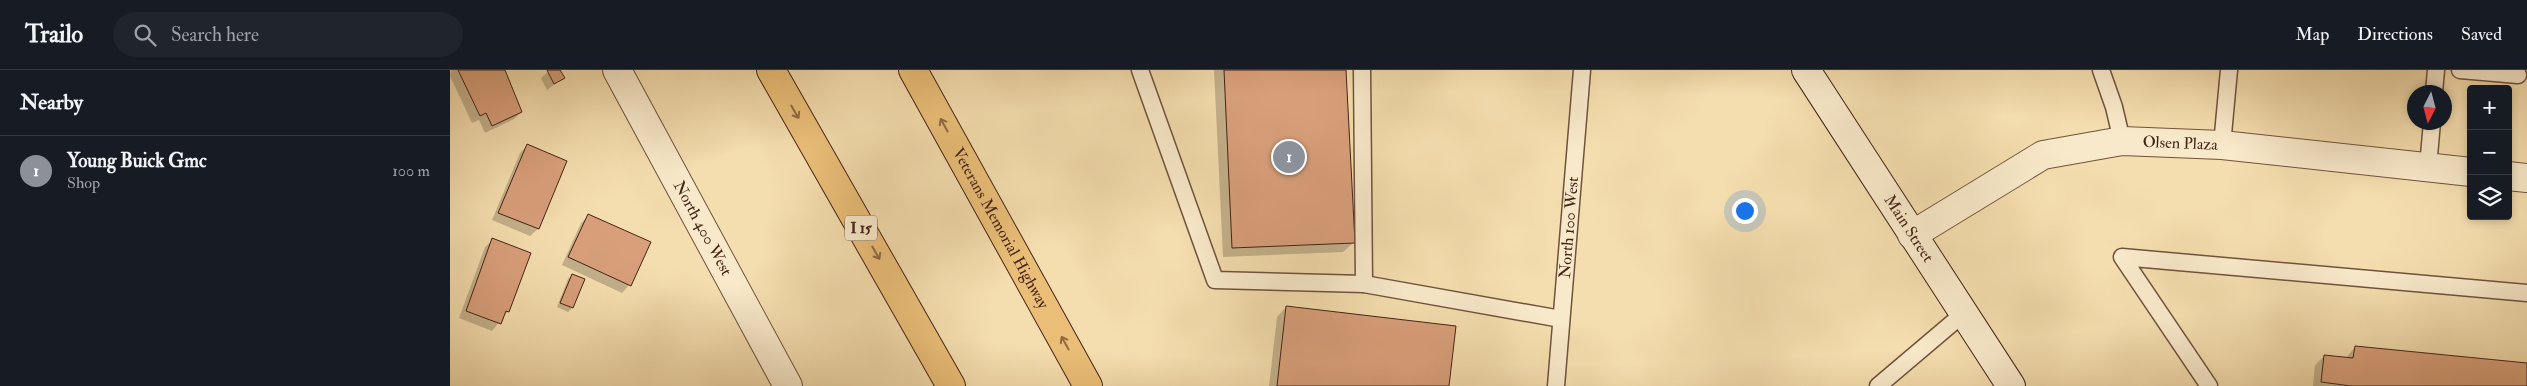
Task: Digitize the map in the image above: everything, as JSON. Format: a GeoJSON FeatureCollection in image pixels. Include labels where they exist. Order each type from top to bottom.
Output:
{"type":"FeatureCollection","features":[{"type":"Feature","properties":{"kind":"highway","name":"I 15"},"geometry":{"type":"LineString","coordinates":[[771,70],[951,386]]}},
{"type":"Feature","properties":{"kind":"highway","name":"Veterans Memorial Highway"},"geometry":{"type":"LineString","coordinates":[[914,70],[1088,386]]}},
{"type":"Feature","properties":{"kind":"street","name":"North 400 West"},"geometry":{"type":"LineString","coordinates":[[617,70],[788,386]]}},
{"type":"Feature","properties":{"kind":"street","name":"Main Street"},"geometry":{"type":"LineString","coordinates":[[1806,70],[2009,385]]}},
{"type":"Feature","properties":{"kind":"street","name":"Olsen Plaza"},"geometry":{"type":"LineString","coordinates":[[1912,235],[2043,155],[2122,141],[2222,145],[2467,172]]}},
{"type":"Feature","properties":{"kind":"street"},"geometry":{"type":"LineString","coordinates":[[2512,176],[2527,178]]}},
{"type":"Feature","properties":{"kind":"lane"},"geometry":{"type":"LineString","coordinates":[[1140,70],[1215,280],[1364,284],[1561,319]]}},
{"type":"Feature","properties":{"kind":"lane"},"geometry":{"type":"LineString","coordinates":[[1362,70],[1364,284]]}},
{"type":"Feature","properties":{"kind":"lane","name":"North 100 West"},"geometry":{"type":"LineString","coordinates":[[1556,386],[1582,70]]}},
{"type":"Feature","properties":{"kind":"lane"},"geometry":{"type":"LineString","coordinates":[[2101,70],[2114,107],[2122,141]]}},
{"type":"Feature","properties":{"kind":"lane"},"geometry":{"type":"LineString","coordinates":[[2222,145],[2229,70]]}},
{"type":"Feature","properties":{"kind":"lane"},"geometry":{"type":"LineString","coordinates":[[2435,85],[2436,70]]}},
{"type":"Feature","properties":{"kind":"lane"},"geometry":{"type":"LineString","coordinates":[[2460,70],[2518,75]]}},
{"type":"Feature","properties":{"kind":"lane"},"geometry":{"type":"LineString","coordinates":[[2428,167],[2431,130]]}},
{"type":"Feature","properties":{"kind":"lane"},"geometry":{"type":"LineString","coordinates":[[2209,386],[2122,257],[2527,293]]}},
{"type":"Feature","properties":{"kind":"lane"},"geometry":{"type":"LineString","coordinates":[[1878,386],[1963,314]]}},
{"type":"Feature","properties":{"kind":"building"},"geometry":{"type":"Polygon","coordinates":[[[458,70],[505,70],[522,112],[492,126],[486,113],[480,116],[458,70]]]}},
{"type":"Feature","properties":{"kind":"building"},"geometry":{"type":"Polygon","coordinates":[[[547,70],[560,70],[565,78],[554,84],[547,70]]]}},
{"type":"Feature","properties":{"kind":"building"},"geometry":{"type":"Polygon","coordinates":[[[1224,70],[1346,70],[1355,243],[1232,248],[1224,70]]]}},
{"type":"Feature","properties":{"kind":"building"},"geometry":{"type":"Polygon","coordinates":[[[527,144],[567,161],[539,229],[498,213],[527,144]]]}},
{"type":"Feature","properties":{"kind":"building"},"geometry":{"type":"Polygon","coordinates":[[[588,214],[651,242],[631,286],[568,257],[588,214]]]}},
{"type":"Feature","properties":{"kind":"building"},"geometry":{"type":"Polygon","coordinates":[[[492,238],[531,253],[509,312],[506,311],[501,324],[466,311],[492,238]]]}},
{"type":"Feature","properties":{"kind":"building"},"geometry":{"type":"Polygon","coordinates":[[[572,274],[585,279],[573,308],[560,303],[572,274]]]}},
{"type":"Feature","properties":{"kind":"building"},"geometry":{"type":"Polygon","coordinates":[[[1286,306],[1456,326],[1449,386],[1277,386],[1286,306]]]}},
{"type":"Feature","properties":{"kind":"building"},"geometry":{"type":"Polygon","coordinates":[[[2355,346],[2527,363],[2527,386],[2351,386],[2321,382],[2324,355],[2353,358],[2355,346]]]}},
{"type":"Feature","properties":{"kind":"place","name":"Young Buick Gmc"},"geometry":{"type":"Point","coordinates":[1289,157]}}]}
